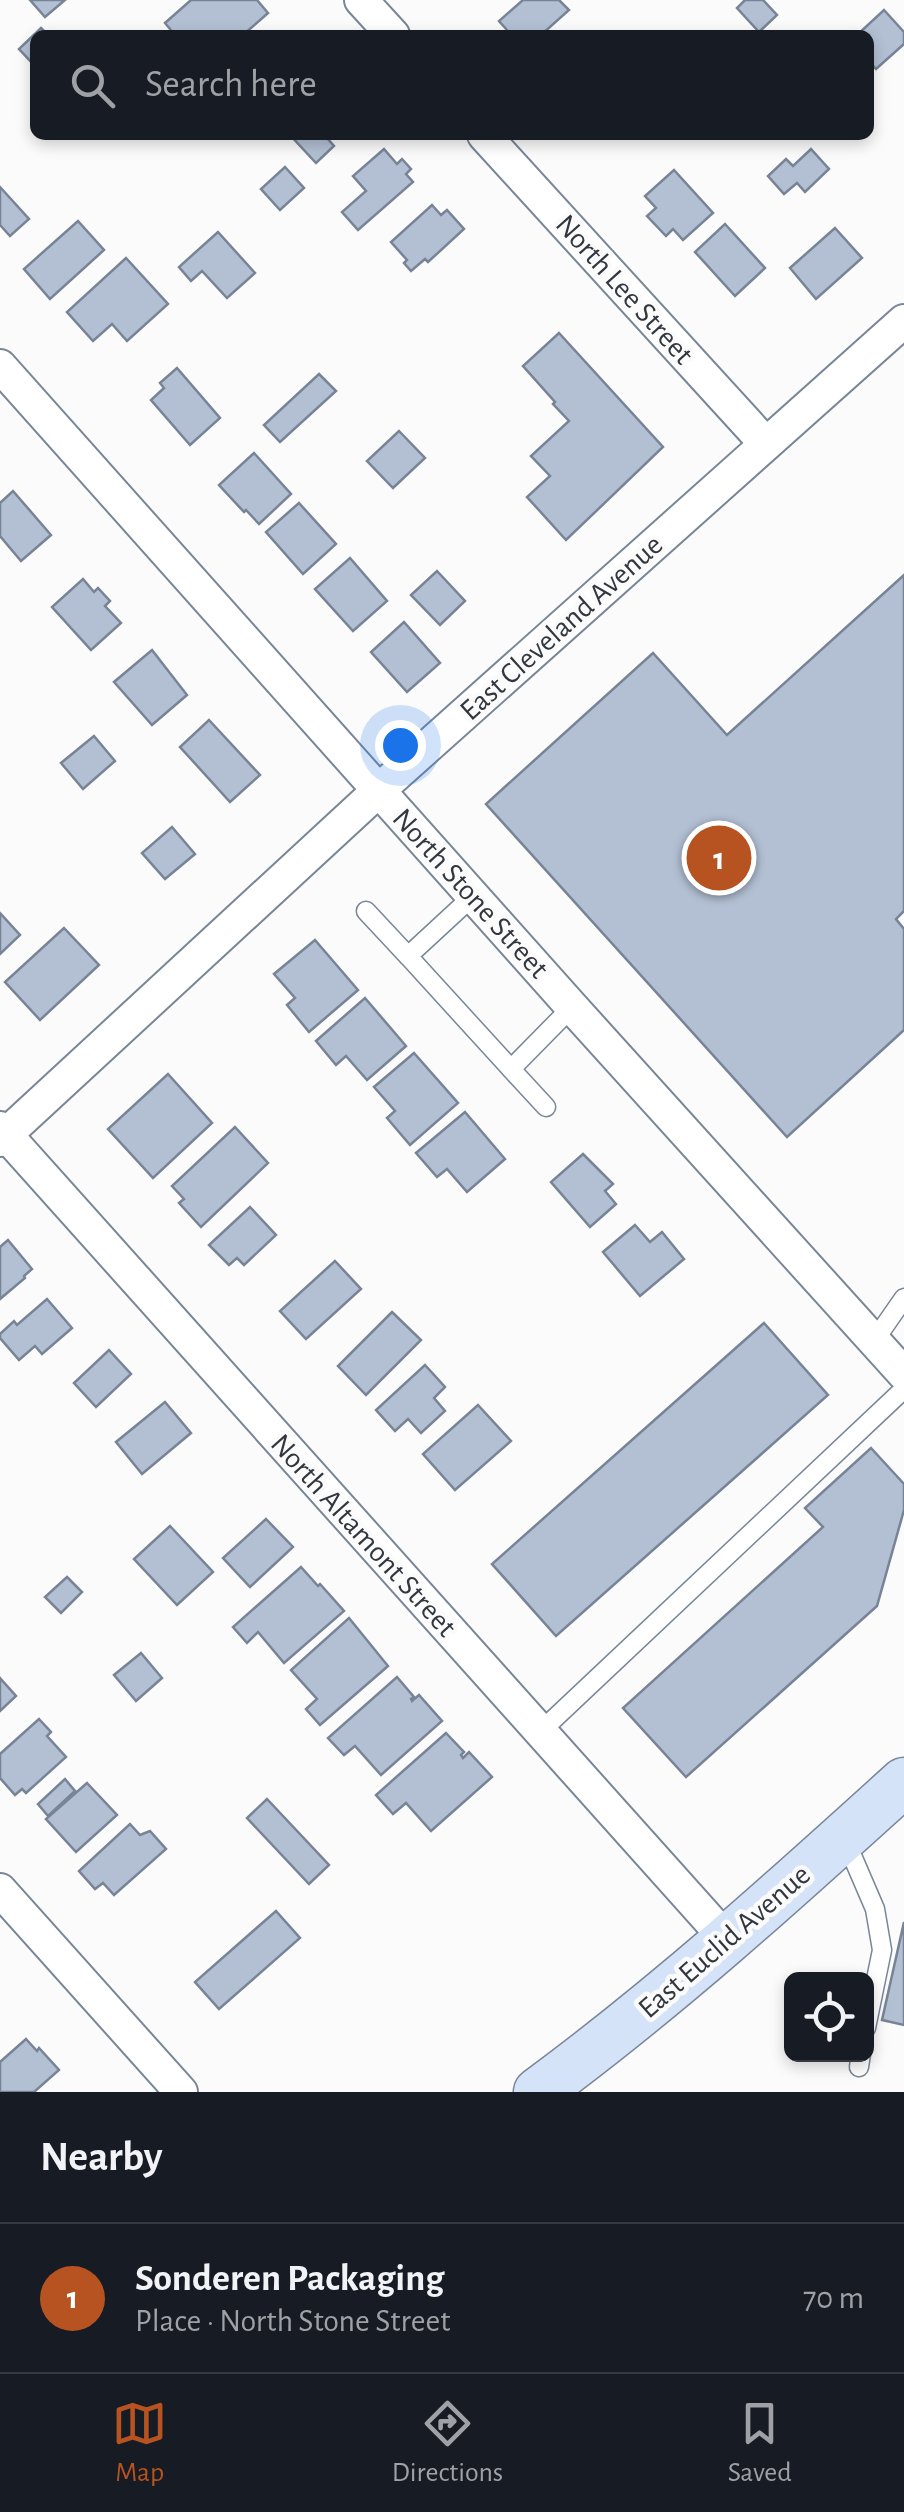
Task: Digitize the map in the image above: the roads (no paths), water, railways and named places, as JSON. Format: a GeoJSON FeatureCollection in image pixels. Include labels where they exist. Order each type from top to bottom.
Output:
{"type":"FeatureCollection","features":[{"type":"Feature","properties":{"kind":"main road","name":"East Euclid Avenue"},"geometry":{"type":"LineString","coordinates":[[538,2092],[728,1941],[904,1782]]}},
{"type":"Feature","properties":{"kind":"street"},"geometry":{"type":"LineString","coordinates":[[361,0],[388,30]]}},
{"type":"Feature","properties":{"kind":"street","name":"North Lee Street"},"geometry":{"type":"LineString","coordinates":[[489,140],[766,444]]}},
{"type":"Feature","properties":{"kind":"street","name":"East Cleveland Avenue"},"geometry":{"type":"LineString","coordinates":[[2,1134],[379,790],[904,321]]}},
{"type":"Feature","properties":{"kind":"street","name":"North Stone Street"},"geometry":{"type":"LineString","coordinates":[[0,366],[904,1374]]}},
{"type":"Feature","properties":{"kind":"street","name":"North Altamont Street"},"geometry":{"type":"LineString","coordinates":[[2,1134],[728,1941]]}},
{"type":"Feature","properties":{"kind":"street"},"geometry":{"type":"LineString","coordinates":[[0,1890],[182,2092]]}},
{"type":"Feature","properties":{"kind":"lane"},"geometry":{"type":"LineString","coordinates":[[408,956],[473,896]]}},
{"type":"Feature","properties":{"kind":"lane"},"geometry":{"type":"LineString","coordinates":[[366,911],[546,1106]]}},
{"type":"Feature","properties":{"kind":"lane"},"geometry":{"type":"LineString","coordinates":[[511,1069],[572,1008]]}},
{"type":"Feature","properties":{"kind":"lane"},"geometry":{"type":"LineString","coordinates":[[874,1341],[904,1298]]}},
{"type":"Feature","properties":{"kind":"lane"},"geometry":{"type":"LineString","coordinates":[[540,1732],[904,1388]]}},
{"type":"Feature","properties":{"kind":"lane"},"geometry":{"type":"LineString","coordinates":[[843,1837],[876,1909],[882,1950],[874,1989]]}},
{"type":"Feature","properties":{"kind":"place","name":"Sonderen Packaging"},"geometry":{"type":"Point","coordinates":[719,858]}}]}
